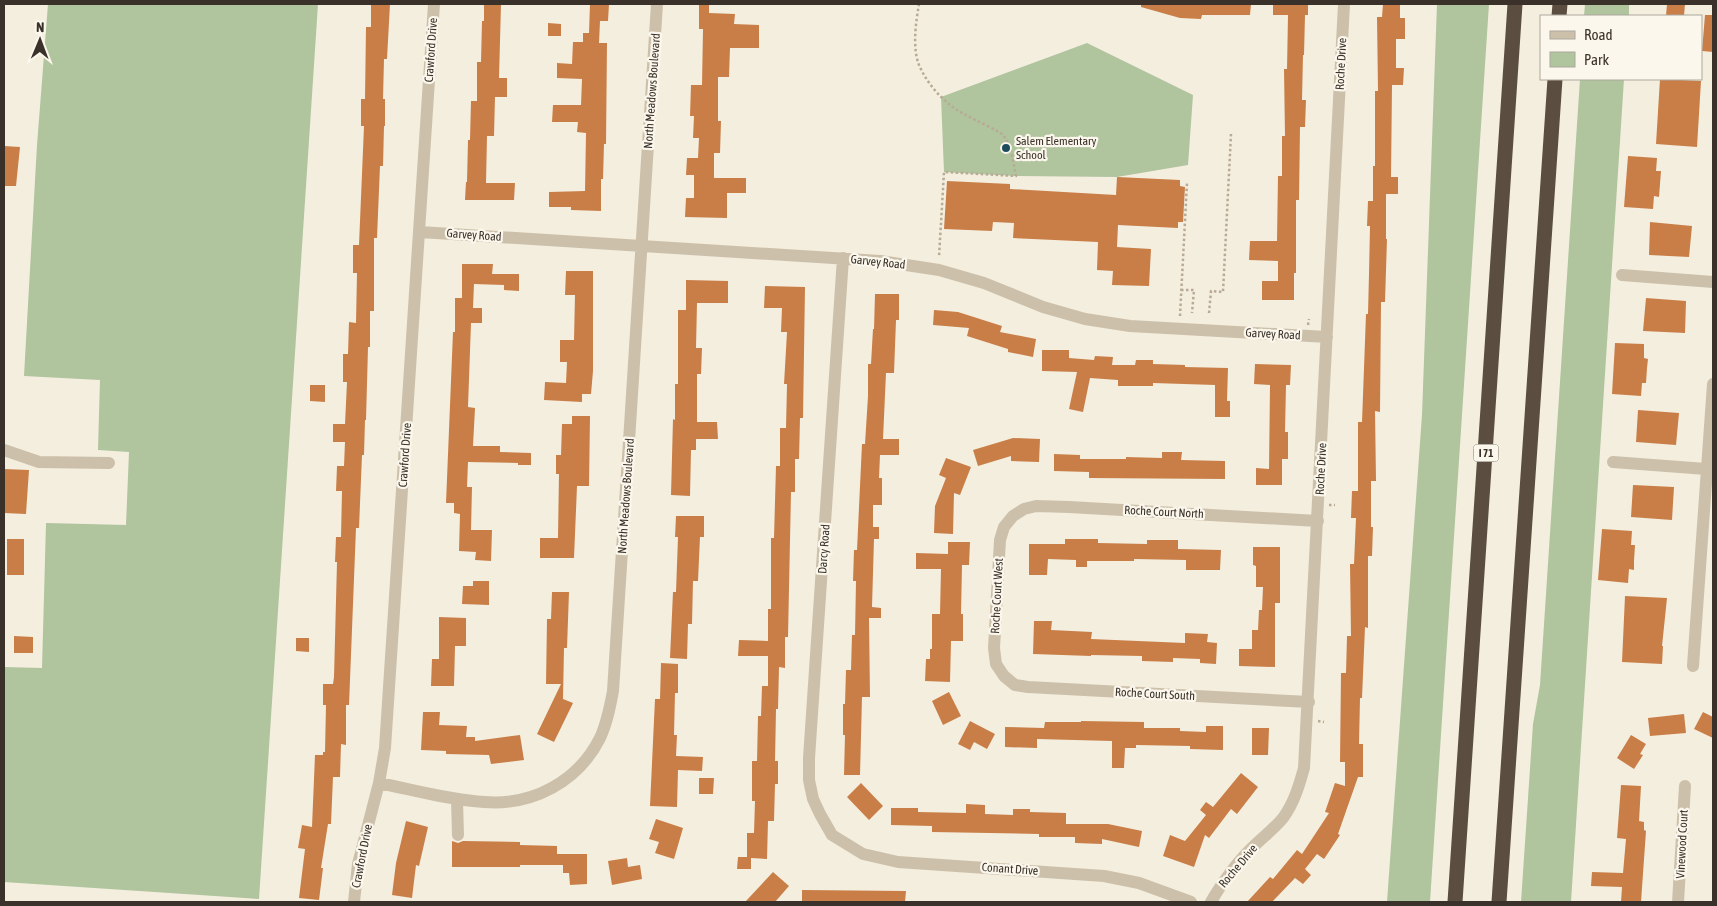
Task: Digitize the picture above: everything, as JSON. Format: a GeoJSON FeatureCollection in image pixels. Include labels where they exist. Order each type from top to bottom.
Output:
{"type":"FeatureCollection","features":[{"type":"Feature","properties":{"kind":"highway","name":"I 71"},"geometry":{"type":"LineString","coordinates":[[1455,902],[1515,4]]}},
{"type":"Feature","properties":{"kind":"highway"},"geometry":{"type":"LineString","coordinates":[[1499,902],[1555,80]]}},
{"type":"Feature","properties":{"kind":"street","name":"Crawford Drive"},"geometry":{"type":"LineString","coordinates":[[354,902],[358,864],[379,783],[385,748],[434,4]]}},
{"type":"Feature","properties":{"kind":"street","name":"North Meadows Boulevard"},"geometry":{"type":"LineString","coordinates":[[379,783],[457,800],[486,803],[517,802],[545,792],[571,777],[588,759],[600,738],[609,715],[613,690],[658,4]]}},
{"type":"Feature","properties":{"kind":"street","name":"Roche Drive"},"geometry":{"type":"LineString","coordinates":[[1211,902],[1218,889],[1251,848],[1284,817],[1299,786],[1304,768],[1344,4]]}},
{"type":"Feature","properties":{"kind":"street","name":"Garvey Road"},"geometry":{"type":"LineString","coordinates":[[420,232],[880,261],[939,270],[984,283],[1043,307],[1085,319],[1138,327],[1327,337]]}},
{"type":"Feature","properties":{"kind":"street","name":"Darcy Road"},"geometry":{"type":"LineString","coordinates":[[832,835],[813,799],[809,758],[843,258]]}},
{"type":"Feature","properties":{"kind":"street"},"geometry":{"type":"LineString","coordinates":[[1622,275],[1713,282]]}},
{"type":"Feature","properties":{"kind":"street"},"geometry":{"type":"LineString","coordinates":[[1693,666],[1713,384]]}},
{"type":"Feature","properties":{"kind":"street"},"geometry":{"type":"LineString","coordinates":[[4,450],[39,462],[109,463]]}},
{"type":"Feature","properties":{"kind":"street"},"geometry":{"type":"LineString","coordinates":[[1612,462],[1708,473]]}},
{"type":"Feature","properties":{"kind":"street","name":"Roche Court North"},"geometry":{"type":"LineString","coordinates":[[1013,516],[1024,509],[1036,506],[1318,521]]}},
{"type":"Feature","properties":{"kind":"street","name":"Roche Court West"},"geometry":{"type":"LineString","coordinates":[[1004,676],[996,664],[994,648],[997,583],[1000,540],[1004,527],[1013,516]]}},
{"type":"Feature","properties":{"kind":"street","name":"Roche Court South"},"geometry":{"type":"LineString","coordinates":[[1004,676],[1015,684],[1028,687],[1308,702]]}},
{"type":"Feature","properties":{"kind":"street","name":"Vinewood Court"},"geometry":{"type":"LineString","coordinates":[[1678,902],[1685,786]]}},
{"type":"Feature","properties":{"kind":"street"},"geometry":{"type":"LineString","coordinates":[[457,800],[458,835]]}},
{"type":"Feature","properties":{"kind":"street","name":"Conant Drive"},"geometry":{"type":"LineString","coordinates":[[832,835],[863,854],[898,862],[1104,876],[1139,883],[1191,902]]}},
{"type":"Feature","properties":{"kind":"path"},"geometry":{"type":"LineString","coordinates":[[919,4],[916,20],[916,44],[919,64],[929,82],[941,97],[963,114],[1003,135],[1010,147],[1016,176],[944,172],[939,270]]}},
{"type":"Feature","properties":{"kind":"path"},"geometry":{"type":"LineString","coordinates":[[1209,313],[1211,291],[1223,292],[1231,134]]}},
{"type":"Feature","properties":{"kind":"path"},"geometry":{"type":"LineString","coordinates":[[1180,315],[1187,183]]}},
{"type":"Feature","properties":{"kind":"path"},"geometry":{"type":"LineString","coordinates":[[1181,290],[1194,290],[1192,313]]}},
{"type":"Feature","properties":{"kind":"green space"},"geometry":{"type":"Polygon","coordinates":[[[48,4],[318,4],[259,899],[4,882],[4,667],[42,668],[46,523],[126,525],[129,452],[98,450],[100,380],[24,376],[37,145],[48,4]]]}},
{"type":"Feature","properties":{"kind":"green space"},"geometry":{"type":"Polygon","coordinates":[[[1437,4],[1489,4],[1430,902],[1387,902],[1422,415],[1437,4]]]}},
{"type":"Feature","properties":{"kind":"green space"},"geometry":{"type":"Polygon","coordinates":[[[1585,4],[1629,4],[1629,15],[1584,15],[1585,4]]]}},
{"type":"Feature","properties":{"kind":"green space"},"geometry":{"type":"Polygon","coordinates":[[[1087,43],[1193,95],[1188,165],[1117,177],[1016,176],[944,172],[941,97],[1087,43]]]}},
{"type":"Feature","properties":{"kind":"green space"},"geometry":{"type":"Polygon","coordinates":[[[1580,80],[1624,80],[1571,902],[1521,902],[1533,724],[1540,685],[1580,80]]]}},
{"type":"Feature","properties":{"kind":"building"},"geometry":{"type":"Polygon","coordinates":[[[371,4],[390,4],[387,59],[384,59],[383,99],[385,99],[385,126],[383,166],[380,166],[377,238],[374,238],[374,311],[370,311],[364,455],[362,455],[359,528],[356,528],[349,705],[346,705],[346,745],[341,744],[340,777],[333,777],[331,824],[328,824],[321,868],[323,868],[319,900],[299,898],[305,849],[298,848],[302,825],[312,827],[315,755],[323,755],[323,752],[325,752],[326,705],[323,705],[323,684],[333,684],[334,677],[336,537],[341,537],[342,491],[336,491],[337,466],[344,466],[345,442],[333,442],[333,424],[345,424],[347,382],[343,382],[343,354],[348,354],[349,322],[356,323],[357,273],[353,273],[353,245],[359,245],[364,126],[361,126],[361,99],[365,99],[366,27],[371,27],[371,4]]]}},
{"type":"Feature","properties":{"kind":"building"},"geometry":{"type":"Polygon","coordinates":[[[484,4],[501,4],[499,78],[507,78],[507,97],[495,97],[494,136],[487,136],[486,183],[515,183],[514,200],[465,200],[471,101],[477,101],[477,62],[481,62],[484,4]]]}},
{"type":"Feature","properties":{"kind":"building"},"geometry":{"type":"Polygon","coordinates":[[[590,4],[609,4],[608,21],[600,21],[599,43],[607,43],[606,144],[604,144],[603,179],[601,179],[601,211],[571,210],[571,207],[549,207],[549,192],[585,191],[586,133],[577,132],[578,122],[552,122],[553,105],[581,105],[582,79],[557,78],[557,63],[572,64],[573,42],[583,42],[583,33],[589,33],[590,4]]]}},
{"type":"Feature","properties":{"kind":"building"},"geometry":{"type":"Polygon","coordinates":[[[699,4],[709,4],[709,13],[735,14],[734,24],[759,25],[759,48],[730,48],[729,77],[718,77],[718,121],[721,121],[720,153],[714,153],[714,178],[746,178],[746,193],[727,193],[727,218],[685,217],[686,198],[694,198],[694,175],[686,175],[687,158],[698,158],[699,138],[693,138],[694,116],[690,116],[691,85],[702,85],[703,29],[699,29],[699,4]]]}},
{"type":"Feature","properties":{"kind":"building"},"geometry":{"type":"Polygon","coordinates":[[[1141,4],[1251,4],[1250,15],[1202,15],[1201,19],[1180,18],[1141,7],[1141,4]]]}},
{"type":"Feature","properties":{"kind":"building"},"geometry":{"type":"Polygon","coordinates":[[[1273,4],[1308,4],[1308,15],[1305,15],[1303,55],[1302,100],[1306,100],[1305,127],[1300,127],[1299,200],[1296,200],[1294,300],[1262,300],[1262,281],[1278,281],[1278,261],[1249,260],[1250,241],[1277,241],[1278,176],[1282,176],[1282,136],[1285,136],[1284,69],[1287,69],[1288,15],[1273,15],[1273,4]]]}},
{"type":"Feature","properties":{"kind":"building"},"geometry":{"type":"Polygon","coordinates":[[[1383,4],[1400,4],[1400,18],[1405,18],[1405,39],[1396,39],[1396,68],[1404,68],[1403,85],[1392,85],[1391,177],[1398,177],[1398,194],[1386,194],[1387,239],[1385,302],[1381,302],[1380,412],[1375,411],[1376,481],[1371,481],[1372,556],[1368,556],[1368,628],[1365,627],[1362,698],[1360,698],[1359,744],[1363,744],[1363,777],[1358,777],[1338,834],[1340,835],[1324,859],[1317,854],[1305,869],[1311,875],[1303,884],[1295,878],[1272,902],[1247,902],[1270,877],[1273,879],[1297,850],[1302,854],[1329,813],[1325,812],[1335,783],[1345,786],[1345,762],[1340,762],[1341,673],[1346,673],[1347,636],[1351,636],[1350,564],[1354,564],[1356,518],[1351,518],[1352,491],[1358,491],[1358,422],[1362,422],[1366,314],[1368,314],[1370,226],[1367,226],[1368,201],[1373,201],[1373,166],[1375,166],[1375,91],[1378,91],[1377,17],[1382,17],[1383,4]]]}},
{"type":"Feature","properties":{"kind":"building"},"geometry":{"type":"Polygon","coordinates":[[[1667,4],[1685,4],[1684,15],[1666,15],[1667,4]]]}},
{"type":"Feature","properties":{"kind":"building"},"geometry":{"type":"Polygon","coordinates":[[[1705,15],[1713,15],[1713,52],[1702,51],[1705,15]]]}},
{"type":"Feature","properties":{"kind":"building"},"geometry":{"type":"Polygon","coordinates":[[[548,23],[561,24],[561,36],[548,36],[548,23]]]}},
{"type":"Feature","properties":{"kind":"building"},"geometry":{"type":"Polygon","coordinates":[[[1660,80],[1701,81],[1697,147],[1656,144],[1660,80]]]}},
{"type":"Feature","properties":{"kind":"building"},"geometry":{"type":"Polygon","coordinates":[[[4,146],[20,147],[16,186],[4,186],[4,146]]]}},
{"type":"Feature","properties":{"kind":"building"},"geometry":{"type":"Polygon","coordinates":[[[1628,156],[1657,158],[1656,171],[1661,171],[1659,197],[1654,196],[1653,209],[1624,207],[1628,156]]]}},
{"type":"Feature","properties":{"kind":"building","name":"Salem Elementary School"},"geometry":{"type":"Polygon","coordinates":[[[1117,177],[1180,180],[1180,186],[1185,187],[1183,222],[1178,222],[1178,228],[1118,225],[1117,247],[1151,249],[1149,286],[1112,285],[1113,271],[1097,270],[1098,242],[1013,238],[1014,223],[993,222],[992,231],[944,229],[947,181],[1010,184],[1010,189],[1116,195],[1117,177]]]}},
{"type":"Feature","properties":{"kind":"building"},"geometry":{"type":"Polygon","coordinates":[[[1650,222],[1692,226],[1689,257],[1649,255],[1650,222]]]}},
{"type":"Feature","properties":{"kind":"building"},"geometry":{"type":"Polygon","coordinates":[[[462,264],[493,264],[492,274],[519,274],[519,291],[504,290],[504,285],[474,284],[473,308],[482,308],[482,323],[471,323],[468,407],[475,408],[473,446],[500,446],[500,452],[531,453],[531,465],[468,462],[467,487],[472,487],[471,530],[492,530],[491,561],[475,560],[476,552],[459,551],[460,514],[454,513],[454,503],[446,503],[455,298],[462,298],[462,264]]]}},
{"type":"Feature","properties":{"kind":"building"},"geometry":{"type":"Polygon","coordinates":[[[566,271],[593,271],[593,371],[591,394],[582,394],[582,402],[544,400],[545,382],[566,383],[567,362],[560,362],[560,340],[574,340],[575,295],[565,295],[566,271]]]}},
{"type":"Feature","properties":{"kind":"building"},"geometry":{"type":"Polygon","coordinates":[[[686,280],[728,281],[728,303],[697,303],[696,348],[702,348],[701,374],[697,374],[697,422],[717,422],[718,439],[696,439],[696,450],[691,450],[690,496],[671,495],[675,384],[678,384],[678,310],[686,310],[686,280]]]}},
{"type":"Feature","properties":{"kind":"building"},"geometry":{"type":"Polygon","coordinates":[[[765,286],[805,287],[803,418],[800,418],[799,459],[795,459],[795,492],[791,492],[788,637],[785,637],[785,668],[779,667],[775,761],[778,761],[778,784],[775,784],[774,821],[768,821],[767,859],[751,858],[751,869],[737,869],[738,857],[747,857],[747,833],[754,833],[755,801],[752,801],[752,761],[757,761],[758,716],[761,716],[762,686],[768,686],[768,656],[738,656],[739,640],[768,641],[768,609],[771,609],[771,538],[774,538],[776,466],[780,466],[780,428],[786,428],[787,384],[784,384],[787,332],[781,332],[782,308],[764,308],[765,286]]]}},
{"type":"Feature","properties":{"kind":"building"},"geometry":{"type":"Polygon","coordinates":[[[875,294],[899,294],[899,320],[896,320],[894,373],[886,373],[883,439],[899,439],[899,455],[880,455],[879,478],[882,478],[882,505],[873,505],[873,527],[879,527],[879,539],[874,539],[872,607],[881,608],[881,618],[869,618],[870,697],[862,697],[860,775],[844,775],[845,735],[843,735],[843,704],[845,704],[846,670],[851,670],[852,635],[855,635],[856,581],[853,581],[854,550],[857,550],[862,444],[865,444],[868,364],[871,364],[875,294]]]}},
{"type":"Feature","properties":{"kind":"building"},"geometry":{"type":"Polygon","coordinates":[[[1646,298],[1686,301],[1685,333],[1643,331],[1646,298]]]}},
{"type":"Feature","properties":{"kind":"building"},"geometry":{"type":"Polygon","coordinates":[[[934,310],[958,312],[1002,326],[1000,332],[1036,339],[1033,357],[1008,352],[1008,349],[967,336],[969,328],[933,325],[934,310]]]}},
{"type":"Feature","properties":{"kind":"building"},"geometry":{"type":"Polygon","coordinates":[[[1615,343],[1644,344],[1644,358],[1648,359],[1646,383],[1642,383],[1641,396],[1612,394],[1615,343]]]}},
{"type":"Feature","properties":{"kind":"building"},"geometry":{"type":"Polygon","coordinates":[[[1042,350],[1069,350],[1069,358],[1094,360],[1095,356],[1113,357],[1112,365],[1135,365],[1136,360],[1153,360],[1153,364],[1228,368],[1227,401],[1230,401],[1230,417],[1215,417],[1215,385],[1153,383],[1153,386],[1118,386],[1118,380],[1090,378],[1083,412],[1069,409],[1077,372],[1042,371],[1042,350]]]}},
{"type":"Feature","properties":{"kind":"building"},"geometry":{"type":"Polygon","coordinates":[[[1255,364],[1291,365],[1290,385],[1286,385],[1285,432],[1288,432],[1288,459],[1282,459],[1282,485],[1256,485],[1256,468],[1269,469],[1270,385],[1254,384],[1255,364]]]}},
{"type":"Feature","properties":{"kind":"building"},"geometry":{"type":"Polygon","coordinates":[[[310,385],[325,385],[325,402],[310,401],[310,385]]]}},
{"type":"Feature","properties":{"kind":"building"},"geometry":{"type":"Polygon","coordinates":[[[1638,410],[1679,413],[1676,445],[1636,442],[1638,410]]]}},
{"type":"Feature","properties":{"kind":"building"},"geometry":{"type":"Polygon","coordinates":[[[572,416],[590,416],[589,486],[577,486],[574,558],[540,558],[540,538],[558,538],[559,474],[556,474],[556,455],[561,455],[562,424],[572,424],[572,416]]]}},
{"type":"Feature","properties":{"kind":"building"},"geometry":{"type":"Polygon","coordinates":[[[1013,438],[1040,439],[1039,462],[1011,461],[1011,456],[978,466],[973,450],[1013,438]]]}},
{"type":"Feature","properties":{"kind":"building"},"geometry":{"type":"Polygon","coordinates":[[[1162,452],[1182,452],[1181,460],[1225,461],[1225,479],[1089,478],[1089,472],[1054,471],[1054,454],[1080,455],[1080,459],[1126,459],[1126,457],[1162,458],[1162,452]]]}},
{"type":"Feature","properties":{"kind":"building"},"geometry":{"type":"Polygon","coordinates":[[[946,458],[971,467],[960,495],[954,493],[953,534],[934,533],[935,506],[946,478],[939,475],[946,458]]]}},
{"type":"Feature","properties":{"kind":"building"},"geometry":{"type":"Polygon","coordinates":[[[4,469],[29,470],[26,514],[4,513],[4,469]]]}},
{"type":"Feature","properties":{"kind":"building"},"geometry":{"type":"Polygon","coordinates":[[[1633,485],[1674,487],[1672,520],[1631,517],[1633,485]]]}},
{"type":"Feature","properties":{"kind":"building"},"geometry":{"type":"Polygon","coordinates":[[[676,516],[704,516],[704,537],[700,537],[698,581],[693,581],[692,624],[688,624],[687,659],[670,658],[673,592],[676,592],[678,537],[675,537],[676,516]]]}},
{"type":"Feature","properties":{"kind":"building"},"geometry":{"type":"Polygon","coordinates":[[[1602,529],[1632,531],[1631,545],[1635,545],[1634,570],[1629,569],[1628,583],[1598,580],[1602,529]]]}},
{"type":"Feature","properties":{"kind":"building"},"geometry":{"type":"Polygon","coordinates":[[[7,539],[24,539],[24,575],[7,575],[7,539]]]}},
{"type":"Feature","properties":{"kind":"building"},"geometry":{"type":"Polygon","coordinates":[[[1065,539],[1098,539],[1098,543],[1147,544],[1147,540],[1178,540],[1178,549],[1221,550],[1220,570],[1186,570],[1186,560],[1134,559],[1134,561],[1087,561],[1087,567],[1076,567],[1076,560],[1048,559],[1047,575],[1029,575],[1029,544],[1065,544],[1065,539]]]}},
{"type":"Feature","properties":{"kind":"building"},"geometry":{"type":"Polygon","coordinates":[[[948,542],[970,542],[969,565],[962,565],[961,614],[963,614],[963,641],[951,641],[950,682],[925,681],[926,659],[930,659],[930,649],[932,649],[932,614],[940,614],[941,569],[916,569],[916,553],[948,554],[948,542]]]}},
{"type":"Feature","properties":{"kind":"building"},"geometry":{"type":"Polygon","coordinates":[[[1253,547],[1280,547],[1280,603],[1275,603],[1275,667],[1239,666],[1239,649],[1252,649],[1252,630],[1258,630],[1259,610],[1262,610],[1263,587],[1256,587],[1256,566],[1253,565],[1253,547]]]}},
{"type":"Feature","properties":{"kind":"building"},"geometry":{"type":"Polygon","coordinates":[[[473,581],[489,581],[489,605],[462,604],[463,586],[473,586],[473,581]]]}},
{"type":"Feature","properties":{"kind":"building"},"geometry":{"type":"Polygon","coordinates":[[[552,592],[569,592],[567,648],[564,648],[563,699],[573,703],[554,742],[537,734],[561,684],[546,684],[547,619],[551,619],[552,592]]]}},
{"type":"Feature","properties":{"kind":"building"},"geometry":{"type":"Polygon","coordinates":[[[1625,596],[1667,598],[1662,664],[1622,662],[1625,596]]]}},
{"type":"Feature","properties":{"kind":"building"},"geometry":{"type":"Polygon","coordinates":[[[439,617],[466,618],[466,646],[455,646],[454,686],[431,686],[432,659],[439,659],[439,617]]]}},
{"type":"Feature","properties":{"kind":"building"},"geometry":{"type":"Polygon","coordinates":[[[1034,621],[1052,621],[1051,630],[1092,632],[1091,639],[1185,643],[1185,633],[1208,634],[1207,642],[1217,643],[1216,664],[1200,663],[1200,659],[1173,658],[1173,662],[1142,661],[1142,656],[1033,654],[1034,621]]]}},
{"type":"Feature","properties":{"kind":"building"},"geometry":{"type":"Polygon","coordinates":[[[14,636],[33,637],[33,653],[14,653],[14,636]]]}},
{"type":"Feature","properties":{"kind":"building"},"geometry":{"type":"Polygon","coordinates":[[[296,638],[309,638],[309,652],[296,651],[296,638]]]}},
{"type":"Feature","properties":{"kind":"building"},"geometry":{"type":"Polygon","coordinates":[[[661,663],[678,664],[678,693],[675,693],[674,735],[677,735],[676,756],[703,757],[702,771],[678,770],[677,807],[650,806],[655,699],[660,699],[661,663]]]}},
{"type":"Feature","properties":{"kind":"building"},"geometry":{"type":"Polygon","coordinates":[[[949,692],[961,716],[943,725],[932,701],[949,692]]]}},
{"type":"Feature","properties":{"kind":"building"},"geometry":{"type":"Polygon","coordinates":[[[423,712],[440,712],[439,725],[467,726],[466,737],[475,737],[475,741],[520,735],[524,760],[491,764],[489,755],[446,754],[446,751],[421,750],[423,712]]]}},
{"type":"Feature","properties":{"kind":"building"},"geometry":{"type":"Polygon","coordinates":[[[1703,712],[1713,717],[1713,738],[1694,729],[1703,712]]]}},
{"type":"Feature","properties":{"kind":"building"},"geometry":{"type":"Polygon","coordinates":[[[1684,714],[1686,733],[1650,736],[1648,718],[1684,714]]]}},
{"type":"Feature","properties":{"kind":"building"},"geometry":{"type":"Polygon","coordinates":[[[970,721],[995,734],[987,749],[974,742],[970,750],[958,744],[970,721]]]}},
{"type":"Feature","properties":{"kind":"building"},"geometry":{"type":"Polygon","coordinates":[[[1045,722],[1144,722],[1144,728],[1180,728],[1180,731],[1206,732],[1206,726],[1223,726],[1223,750],[1190,749],[1190,746],[1136,745],[1136,748],[1125,748],[1124,768],[1112,768],[1112,741],[1037,739],[1037,748],[1005,747],[1005,727],[1044,728],[1045,722]]]}},
{"type":"Feature","properties":{"kind":"building"},"geometry":{"type":"Polygon","coordinates":[[[1252,728],[1269,728],[1268,755],[1252,755],[1252,728]]]}},
{"type":"Feature","properties":{"kind":"building"},"geometry":{"type":"Polygon","coordinates":[[[1631,735],[1646,744],[1640,754],[1643,755],[1634,769],[1617,758],[1631,735]]]}},
{"type":"Feature","properties":{"kind":"building"},"geometry":{"type":"Polygon","coordinates":[[[1241,773],[1258,787],[1237,814],[1231,809],[1209,838],[1205,835],[1194,867],[1163,856],[1170,835],[1185,841],[1206,815],[1200,810],[1206,802],[1213,807],[1241,773]]]}},
{"type":"Feature","properties":{"kind":"building"},"geometry":{"type":"Polygon","coordinates":[[[699,778],[714,778],[713,794],[699,794],[699,778]]]}},
{"type":"Feature","properties":{"kind":"building"},"geometry":{"type":"Polygon","coordinates":[[[861,783],[883,806],[869,820],[847,797],[861,783]]]}},
{"type":"Feature","properties":{"kind":"building"},"geometry":{"type":"Polygon","coordinates":[[[1621,785],[1641,786],[1639,821],[1644,822],[1644,830],[1646,831],[1641,902],[1621,902],[1622,887],[1591,886],[1592,872],[1623,873],[1626,839],[1617,838],[1621,785]]]}},
{"type":"Feature","properties":{"kind":"building"},"geometry":{"type":"Polygon","coordinates":[[[966,804],[985,805],[985,814],[1013,815],[1013,809],[1030,809],[1030,812],[1066,813],[1066,824],[1108,824],[1142,831],[1139,847],[1102,839],[1102,844],[1075,843],[1075,837],[1039,837],[1039,834],[932,832],[932,826],[891,825],[891,808],[918,808],[918,812],[966,813],[966,804]]]}},
{"type":"Feature","properties":{"kind":"building"},"geometry":{"type":"Polygon","coordinates":[[[656,819],[683,828],[674,859],[655,853],[659,842],[649,839],[656,819]]]}},
{"type":"Feature","properties":{"kind":"building"},"geometry":{"type":"Polygon","coordinates":[[[406,821],[428,827],[419,866],[416,865],[412,898],[392,895],[396,863],[406,821]]]}},
{"type":"Feature","properties":{"kind":"building"},"geometry":{"type":"Polygon","coordinates":[[[452,841],[458,843],[463,841],[520,842],[520,845],[557,846],[557,854],[587,854],[587,884],[570,885],[569,873],[563,873],[563,865],[452,867],[452,841]]]}},
{"type":"Feature","properties":{"kind":"building"},"geometry":{"type":"Polygon","coordinates":[[[627,858],[628,867],[640,865],[642,879],[612,885],[608,861],[627,858]]]}},
{"type":"Feature","properties":{"kind":"building"},"geometry":{"type":"Polygon","coordinates":[[[773,872],[789,886],[775,902],[745,902],[773,872]]]}},
{"type":"Feature","properties":{"kind":"building"},"geometry":{"type":"Polygon","coordinates":[[[802,890],[906,891],[905,902],[802,902],[802,890]]]}},
{"type":"Feature","properties":{"kind":"place","name":"Salem Elementary School"},"geometry":{"type":"Point","coordinates":[1006,148]}}]}
